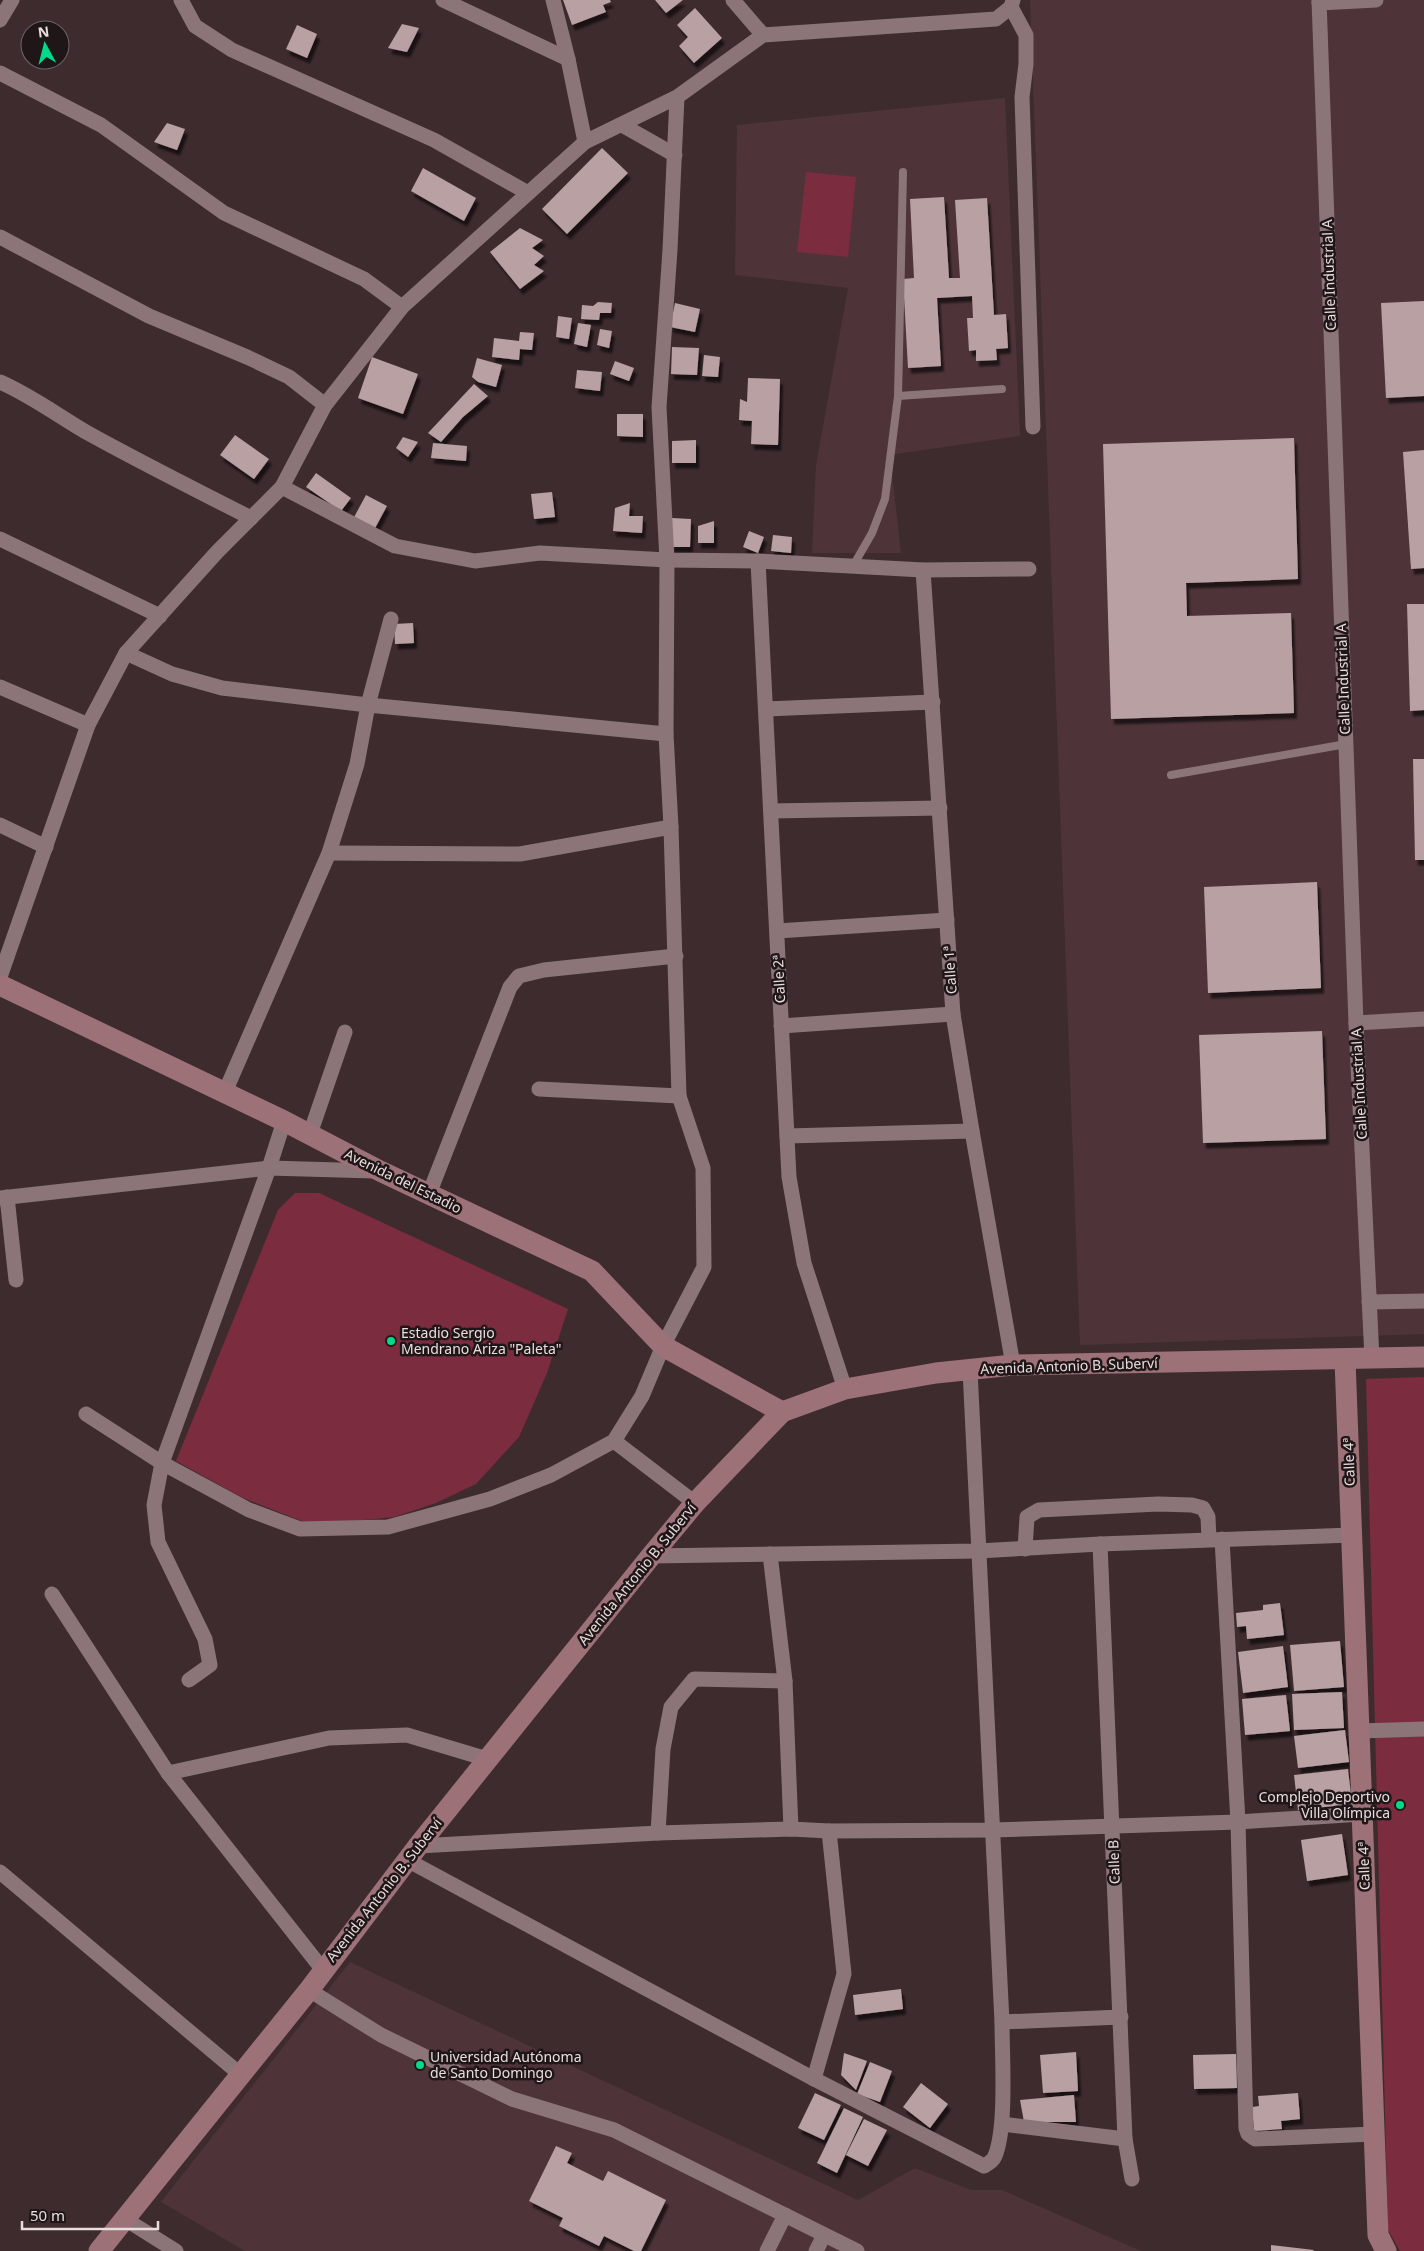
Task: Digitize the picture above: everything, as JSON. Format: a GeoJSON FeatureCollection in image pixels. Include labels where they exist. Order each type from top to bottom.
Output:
{"type":"FeatureCollection","features":[{"type":"Feature","properties":{"kind":"street"},"geometry":{"type":"LineString","coordinates":[[0,20],[12,0]]}},
{"type":"Feature","properties":{"kind":"street"},"geometry":{"type":"LineString","coordinates":[[181,0],[195,26],[232,50],[434,140],[528,193]]}},
{"type":"Feature","properties":{"kind":"street"},"geometry":{"type":"LineString","coordinates":[[443,0],[568,59]]}},
{"type":"Feature","properties":{"kind":"street"},"geometry":{"type":"LineString","coordinates":[[553,0],[568,59],[585,142]]}},
{"type":"Feature","properties":{"kind":"street"},"geometry":{"type":"LineString","coordinates":[[734,0],[763,35]]}},
{"type":"Feature","properties":{"kind":"street"},"geometry":{"type":"LineString","coordinates":[[1319,1],[1376,0]]}},
{"type":"Feature","properties":{"kind":"street","name":"Calle Industrial A"},"geometry":{"type":"LineString","coordinates":[[1319,1],[1356,1023],[1372,1359]]}},
{"type":"Feature","properties":{"kind":"street"},"geometry":{"type":"LineString","coordinates":[[0,977],[88,725],[126,653],[282,487],[325,405],[402,307],[585,142],[677,97],[763,35],[996,19],[1012,4],[1026,35],[1026,64],[1022,97],[1033,427]]}},
{"type":"Feature","properties":{"kind":"street"},"geometry":{"type":"LineString","coordinates":[[0,73],[101,125],[224,214],[364,279],[402,307]]}},
{"type":"Feature","properties":{"kind":"street"},"geometry":{"type":"LineString","coordinates":[[86,1414],[162,1463],[249,1510],[300,1529],[388,1527],[490,1499],[551,1475],[614,1441],[642,1396],[664,1346],[704,1267],[703,1168],[678,1096],[676,956],[666,734],[667,560],[659,407],[670,250],[677,97]]}},
{"type":"Feature","properties":{"kind":"street"},"geometry":{"type":"LineString","coordinates":[[622,124],[674,154]]}},
{"type":"Feature","properties":{"kind":"street"},"geometry":{"type":"LineString","coordinates":[[0,237],[149,316],[248,357],[289,377],[325,405]]}},
{"type":"Feature","properties":{"kind":"street"},"geometry":{"type":"LineString","coordinates":[[0,382],[20,391],[68,422],[130,456],[251,518]]}},
{"type":"Feature","properties":{"kind":"street"},"geometry":{"type":"LineString","coordinates":[[282,487],[394,546],[475,561],[540,554],[667,560],[758,561],[924,570],[1029,569]]}},
{"type":"Feature","properties":{"kind":"street"},"geometry":{"type":"LineString","coordinates":[[0,539],[160,616]]}},
{"type":"Feature","properties":{"kind":"street","name":"Calle 2ª"},"geometry":{"type":"LineString","coordinates":[[758,561],[788,1177],[804,1263],[845,1389]]}},
{"type":"Feature","properties":{"kind":"street","name":"Calle 1ª"},"geometry":{"type":"LineString","coordinates":[[924,570],[953,1014],[1013,1365]]}},
{"type":"Feature","properties":{"kind":"street"},"geometry":{"type":"LineString","coordinates":[[225,1092],[329,853],[357,764],[368,705],[391,619]]}},
{"type":"Feature","properties":{"kind":"street"},"geometry":{"type":"LineString","coordinates":[[126,653],[172,674],[222,688],[368,705],[666,734]]}},
{"type":"Feature","properties":{"kind":"street"},"geometry":{"type":"LineString","coordinates":[[0,688],[88,725]]}},
{"type":"Feature","properties":{"kind":"street"},"geometry":{"type":"LineString","coordinates":[[766,709],[932,702]]}},
{"type":"Feature","properties":{"kind":"street"},"geometry":{"type":"LineString","coordinates":[[771,811],[940,808]]}},
{"type":"Feature","properties":{"kind":"street"},"geometry":{"type":"LineString","coordinates":[[0,825],[46,847]]}},
{"type":"Feature","properties":{"kind":"street"},"geometry":{"type":"LineString","coordinates":[[329,853],[520,854],[671,827]]}},
{"type":"Feature","properties":{"kind":"street"},"geometry":{"type":"LineString","coordinates":[[777,931],[947,920]]}},
{"type":"Feature","properties":{"kind":"street"},"geometry":{"type":"LineString","coordinates":[[429,1194],[510,987],[520,976],[544,970],[676,956]]}},
{"type":"Feature","properties":{"kind":"street","name":"Avenida del Estadio"},"geometry":{"type":"LineString","coordinates":[[0,985],[225,1092],[380,1171],[592,1271],[664,1346],[782,1412]]}},
{"type":"Feature","properties":{"kind":"street"},"geometry":{"type":"LineString","coordinates":[[781,1026],[953,1014]]}},
{"type":"Feature","properties":{"kind":"street"},"geometry":{"type":"LineString","coordinates":[[1356,1023],[1424,1019]]}},
{"type":"Feature","properties":{"kind":"street"},"geometry":{"type":"LineString","coordinates":[[310,1134],[345,1032]]}},
{"type":"Feature","properties":{"kind":"street"},"geometry":{"type":"LineString","coordinates":[[539,1089],[678,1096]]}},
{"type":"Feature","properties":{"kind":"street"},"geometry":{"type":"LineString","coordinates":[[189,1680],[210,1665],[206,1639],[158,1542],[154,1505],[162,1463],[269,1168],[284,1121]]}},
{"type":"Feature","properties":{"kind":"street"},"geometry":{"type":"LineString","coordinates":[[787,1136],[972,1131]]}},
{"type":"Feature","properties":{"kind":"street"},"geometry":{"type":"LineString","coordinates":[[16,1280],[3,1198],[269,1168],[380,1171]]}},
{"type":"Feature","properties":{"kind":"street"},"geometry":{"type":"LineString","coordinates":[[1369,1302],[1424,1301]]}},
{"type":"Feature","properties":{"kind":"street","name":"Avenida Antonio B. Suberví"},"geometry":{"type":"LineString","coordinates":[[98,2251],[309,1990],[412,1853],[651,1556],[695,1503],[782,1412],[845,1389],[936,1373],[1013,1365],[1424,1357]]}},
{"type":"Feature","properties":{"kind":"street","name":"Calle 4ª"},"geometry":{"type":"LineString","coordinates":[[1345,1360],[1378,2235],[1386,2251]]}},
{"type":"Feature","properties":{"kind":"street"},"geometry":{"type":"LineString","coordinates":[[412,1853],[814,2079],[984,2166],[990,2163],[995,2156],[1002,2124],[1002,2022],[970,1370]]}},
{"type":"Feature","properties":{"kind":"street"},"geometry":{"type":"LineString","coordinates":[[614,1441],[695,1503]]}},
{"type":"Feature","properties":{"kind":"street"},"geometry":{"type":"LineString","coordinates":[[1025,1549],[1027,1517],[1039,1510],[1158,1504],[1192,1505],[1203,1508],[1215,1539],[1238,1822],[1246,2128],[1248,2134],[1255,2139],[1374,2134]]}},
{"type":"Feature","properties":{"kind":"street"},"geometry":{"type":"LineString","coordinates":[[651,1556],[978,1551],[1215,1539],[1352,1535]]}},
{"type":"Feature","properties":{"kind":"street","name":"Calle B"},"geometry":{"type":"LineString","coordinates":[[1100,1544],[1125,2139],[1132,2179]]}},
{"type":"Feature","properties":{"kind":"street"},"geometry":{"type":"LineString","coordinates":[[770,1554],[785,1680],[791,1829]]}},
{"type":"Feature","properties":{"kind":"street"},"geometry":{"type":"LineString","coordinates":[[52,1594],[168,1773],[323,1970]]}},
{"type":"Feature","properties":{"kind":"street"},"geometry":{"type":"LineString","coordinates":[[658,1833],[662,1749],[671,1707],[694,1679],[785,1680]]}},
{"type":"Feature","properties":{"kind":"street"},"geometry":{"type":"LineString","coordinates":[[1359,1731],[1424,1729]]}},
{"type":"Feature","properties":{"kind":"street"},"geometry":{"type":"LineString","coordinates":[[168,1773],[329,1738],[407,1735],[488,1759]]}},
{"type":"Feature","properties":{"kind":"street"},"geometry":{"type":"LineString","coordinates":[[412,1853],[658,1833],[791,1829],[828,1832],[992,1830],[1238,1822],[1362,1814]]}},
{"type":"Feature","properties":{"kind":"street"},"geometry":{"type":"LineString","coordinates":[[814,2079],[844,1974],[828,1832]]}},
{"type":"Feature","properties":{"kind":"street"},"geometry":{"type":"LineString","coordinates":[[0,1873],[241,2075]]}},
{"type":"Feature","properties":{"kind":"street"},"geometry":{"type":"LineString","coordinates":[[309,1990],[381,2035],[512,2099],[614,2130],[857,2251]]}},
{"type":"Feature","properties":{"kind":"street"},"geometry":{"type":"LineString","coordinates":[[1002,2022],[1121,2017]]}},
{"type":"Feature","properties":{"kind":"street"},"geometry":{"type":"LineString","coordinates":[[1002,2124],[1125,2139]]}},
{"type":"Feature","properties":{"kind":"street"},"geometry":{"type":"LineString","coordinates":[[768,2251],[785,2215]]}},
{"type":"Feature","properties":{"kind":"street"},"geometry":{"type":"LineString","coordinates":[[125,2219],[176,2251]]}},
{"type":"Feature","properties":{"kind":"street"},"geometry":{"type":"LineString","coordinates":[[816,2251],[824,2235]]}},
{"type":"Feature","properties":{"kind":"lane"},"geometry":{"type":"LineString","coordinates":[[853,566],[872,533],[885,499],[898,396],[903,172]]}},
{"type":"Feature","properties":{"kind":"lane"},"geometry":{"type":"LineString","coordinates":[[898,396],[1002,389]]}},
{"type":"Feature","properties":{"kind":"lane"},"geometry":{"type":"LineString","coordinates":[[1171,775],[1346,744]]}},
{"type":"Feature","properties":{"kind":"shaded area"},"geometry":{"type":"Polygon","coordinates":[[[1030,0],[1424,0],[1424,1334],[1080,1345],[1030,0]]]}},
{"type":"Feature","properties":{"kind":"shaded area"},"geometry":{"type":"Polygon","coordinates":[[[1005,98],[1020,436],[890,455],[901,553],[812,553],[816,465],[848,288],[735,275],[737,125],[1005,98]]]}},
{"type":"Feature","properties":{"kind":"shaded area"},"geometry":{"type":"Polygon","coordinates":[[[806,172],[856,177],[848,257],[797,252],[806,172]]]}},
{"type":"Feature","properties":{"kind":"shaded area","name":"Estadio Sergio Mendrano Ariza \"Paleta\""},"geometry":{"type":"Polygon","coordinates":[[[295,1193],[319,1193],[568,1309],[547,1373],[519,1437],[476,1484],[436,1503],[394,1517],[354,1521],[304,1522],[243,1498],[176,1461],[278,1210],[295,1193]]]}},
{"type":"Feature","properties":{"kind":"shaded area","name":"Complejo Deportivo Villa Olímpica"},"geometry":{"type":"Polygon","coordinates":[[[1424,1377],[1424,2251],[1400,2251],[1388,2230],[1366,1379],[1424,1377]]]}},
{"type":"Feature","properties":{"kind":"shaded area","name":"Universidad Autónoma de Santo Domingo"},"geometry":{"type":"Polygon","coordinates":[[[350,1962],[858,2200],[915,2168],[971,2190],[1002,2190],[1141,2251],[245,2251],[161,2202],[350,1962]]]}},
{"type":"Feature","properties":{"kind":"building"},"geometry":{"type":"Polygon","coordinates":[[[563,0],[610,0],[611,2],[603,5],[606,12],[572,25],[563,0]]]}},
{"type":"Feature","properties":{"kind":"building"},"geometry":{"type":"Polygon","coordinates":[[[655,0],[683,0],[666,13],[655,0]]]}},
{"type":"Feature","properties":{"kind":"building"},"geometry":{"type":"Polygon","coordinates":[[[695,8],[722,38],[694,63],[679,46],[688,37],[677,25],[695,8]]]}},
{"type":"Feature","properties":{"kind":"building"},"geometry":{"type":"Polygon","coordinates":[[[402,24],[419,28],[407,52],[388,48],[402,24]]]}},
{"type":"Feature","properties":{"kind":"building"},"geometry":{"type":"Polygon","coordinates":[[[297,25],[317,34],[307,58],[286,49],[297,25]]]}},
{"type":"Feature","properties":{"kind":"building"},"geometry":{"type":"Polygon","coordinates":[[[167,123],[185,129],[177,150],[154,142],[167,123]]]}},
{"type":"Feature","properties":{"kind":"building"},"geometry":{"type":"Polygon","coordinates":[[[602,148],[628,173],[567,234],[542,209],[602,148]]]}},
{"type":"Feature","properties":{"kind":"building"},"geometry":{"type":"Polygon","coordinates":[[[423,168],[476,198],[464,221],[411,191],[423,168]]]}},
{"type":"Feature","properties":{"kind":"building"},"geometry":{"type":"Polygon","coordinates":[[[944,197],[949,278],[960,278],[955,200],[987,198],[994,315],[1006,314],[1008,348],[996,349],[997,360],[976,361],[976,350],[969,351],[967,318],[973,318],[972,296],[937,298],[941,366],[908,368],[903,279],[914,278],[910,199],[944,197]]]}},
{"type":"Feature","properties":{"kind":"building"},"geometry":{"type":"Polygon","coordinates":[[[520,228],[543,240],[532,248],[544,256],[534,265],[544,271],[520,289],[490,252],[520,228]]]}},
{"type":"Feature","properties":{"kind":"building"},"geometry":{"type":"Polygon","coordinates":[[[1424,301],[1424,396],[1386,398],[1381,303],[1424,301]]]}},
{"type":"Feature","properties":{"kind":"building"},"geometry":{"type":"Polygon","coordinates":[[[598,302],[612,303],[611,313],[600,313],[599,320],[581,319],[582,305],[593,306],[598,302]]]}},
{"type":"Feature","properties":{"kind":"building"},"geometry":{"type":"Polygon","coordinates":[[[675,303],[700,309],[695,332],[670,327],[675,303]]]}},
{"type":"Feature","properties":{"kind":"building"},"geometry":{"type":"Polygon","coordinates":[[[558,316],[572,318],[569,339],[556,337],[558,316]]]}},
{"type":"Feature","properties":{"kind":"building"},"geometry":{"type":"Polygon","coordinates":[[[578,323],[591,325],[587,347],[574,344],[578,323]]]}},
{"type":"Feature","properties":{"kind":"building"},"geometry":{"type":"Polygon","coordinates":[[[600,329],[612,331],[609,348],[597,345],[600,329]]]}},
{"type":"Feature","properties":{"kind":"building"},"geometry":{"type":"Polygon","coordinates":[[[520,332],[534,333],[532,350],[520,349],[519,360],[492,357],[494,338],[519,341],[520,332]]]}},
{"type":"Feature","properties":{"kind":"building"},"geometry":{"type":"Polygon","coordinates":[[[672,347],[699,348],[697,375],[671,374],[672,347]]]}},
{"type":"Feature","properties":{"kind":"building"},"geometry":{"type":"Polygon","coordinates":[[[704,355],[720,357],[718,377],[702,376],[704,355]]]}},
{"type":"Feature","properties":{"kind":"building"},"geometry":{"type":"Polygon","coordinates":[[[372,357],[418,374],[403,414],[358,398],[372,357]]]}},
{"type":"Feature","properties":{"kind":"building"},"geometry":{"type":"Polygon","coordinates":[[[477,358],[502,365],[496,387],[478,382],[472,377],[477,358]]]}},
{"type":"Feature","properties":{"kind":"building"},"geometry":{"type":"Polygon","coordinates":[[[615,361],[634,368],[629,381],[610,374],[615,361]]]}},
{"type":"Feature","properties":{"kind":"building"},"geometry":{"type":"Polygon","coordinates":[[[577,370],[602,372],[600,391],[575,388],[577,370]]]}},
{"type":"Feature","properties":{"kind":"building"},"geometry":{"type":"Polygon","coordinates":[[[748,378],[780,379],[778,445],[751,444],[752,421],[739,420],[740,399],[747,402],[748,378]]]}},
{"type":"Feature","properties":{"kind":"building"},"geometry":{"type":"Polygon","coordinates":[[[474,384],[488,396],[463,417],[441,442],[428,433],[474,384]]]}},
{"type":"Feature","properties":{"kind":"building"},"geometry":{"type":"Polygon","coordinates":[[[617,414],[643,414],[643,437],[617,436],[617,414]]]}},
{"type":"Feature","properties":{"kind":"building"},"geometry":{"type":"Polygon","coordinates":[[[235,435],[269,459],[254,479],[220,455],[235,435]]]}},
{"type":"Feature","properties":{"kind":"building"},"geometry":{"type":"Polygon","coordinates":[[[403,437],[418,442],[408,457],[396,448],[403,437]]]}},
{"type":"Feature","properties":{"kind":"building"},"geometry":{"type":"Polygon","coordinates":[[[1294,438],[1298,579],[1186,583],[1187,616],[1291,613],[1294,713],[1111,719],[1103,444],[1294,438]]]}},
{"type":"Feature","properties":{"kind":"building"},"geometry":{"type":"Polygon","coordinates":[[[696,440],[696,463],[672,463],[672,441],[696,440]]]}},
{"type":"Feature","properties":{"kind":"building"},"geometry":{"type":"Polygon","coordinates":[[[433,443],[467,446],[466,461],[431,458],[433,443]]]}},
{"type":"Feature","properties":{"kind":"building"},"geometry":{"type":"Polygon","coordinates":[[[1424,450],[1424,568],[1411,569],[1403,452],[1424,450]]]}},
{"type":"Feature","properties":{"kind":"building"},"geometry":{"type":"Polygon","coordinates":[[[316,473],[351,498],[341,511],[306,487],[316,473]]]}},
{"type":"Feature","properties":{"kind":"building"},"geometry":{"type":"Polygon","coordinates":[[[552,492],[555,517],[534,519],[531,494],[552,492]]]}},
{"type":"Feature","properties":{"kind":"building"},"geometry":{"type":"Polygon","coordinates":[[[366,495],[387,506],[374,530],[353,519],[366,495]]]}},
{"type":"Feature","properties":{"kind":"building"},"geometry":{"type":"Polygon","coordinates":[[[630,503],[629,516],[643,516],[642,533],[613,531],[615,508],[630,503]]]}},
{"type":"Feature","properties":{"kind":"building"},"geometry":{"type":"Polygon","coordinates":[[[672,518],[691,519],[690,547],[671,547],[672,518]]]}},
{"type":"Feature","properties":{"kind":"building"},"geometry":{"type":"Polygon","coordinates":[[[714,521],[714,543],[698,543],[698,526],[714,521]]]}},
{"type":"Feature","properties":{"kind":"building"},"geometry":{"type":"Polygon","coordinates":[[[749,531],[764,537],[758,553],[743,547],[749,531]]]}},
{"type":"Feature","properties":{"kind":"building"},"geometry":{"type":"Polygon","coordinates":[[[773,535],[792,537],[791,553],[771,551],[773,535]]]}},
{"type":"Feature","properties":{"kind":"building"},"geometry":{"type":"Polygon","coordinates":[[[1407,604],[1424,604],[1424,710],[1410,711],[1407,604]]]}},
{"type":"Feature","properties":{"kind":"building"},"geometry":{"type":"Polygon","coordinates":[[[413,623],[414,643],[395,644],[394,624],[413,623]]]}},
{"type":"Feature","properties":{"kind":"building"},"geometry":{"type":"Polygon","coordinates":[[[1413,759],[1424,759],[1424,860],[1415,860],[1413,759]]]}},
{"type":"Feature","properties":{"kind":"building"},"geometry":{"type":"Polygon","coordinates":[[[1317,882],[1321,988],[1208,993],[1204,887],[1317,882]]]}},
{"type":"Feature","properties":{"kind":"building"},"geometry":{"type":"Polygon","coordinates":[[[1322,1031],[1326,1139],[1203,1143],[1199,1035],[1322,1031]]]}},
{"type":"Feature","properties":{"kind":"building"},"geometry":{"type":"Polygon","coordinates":[[[1280,1603],[1284,1635],[1247,1639],[1246,1626],[1237,1627],[1236,1613],[1263,1610],[1263,1605],[1280,1603]]]}},
{"type":"Feature","properties":{"kind":"building"},"geometry":{"type":"Polygon","coordinates":[[[1340,1641],[1344,1687],[1294,1691],[1290,1645],[1340,1641]]]}},
{"type":"Feature","properties":{"kind":"building"},"geometry":{"type":"Polygon","coordinates":[[[1283,1646],[1288,1687],[1243,1693],[1238,1652],[1283,1646]]]}},
{"type":"Feature","properties":{"kind":"building"},"geometry":{"type":"Polygon","coordinates":[[[1342,1692],[1344,1728],[1294,1730],[1292,1694],[1342,1692]]]}},
{"type":"Feature","properties":{"kind":"building"},"geometry":{"type":"Polygon","coordinates":[[[1286,1695],[1290,1731],[1245,1735],[1242,1699],[1286,1695]]]}},
{"type":"Feature","properties":{"kind":"building"},"geometry":{"type":"Polygon","coordinates":[[[1345,1730],[1349,1762],[1298,1768],[1294,1736],[1345,1730]]]}},
{"type":"Feature","properties":{"kind":"building"},"geometry":{"type":"Polygon","coordinates":[[[1348,1769],[1352,1804],[1298,1810],[1294,1775],[1348,1769]]]}},
{"type":"Feature","properties":{"kind":"building"},"geometry":{"type":"Polygon","coordinates":[[[1342,1834],[1348,1875],[1307,1881],[1301,1840],[1342,1834]]]}},
{"type":"Feature","properties":{"kind":"building"},"geometry":{"type":"Polygon","coordinates":[[[901,1989],[903,2009],[855,2015],[853,1995],[901,1989]]]}},
{"type":"Feature","properties":{"kind":"building"},"geometry":{"type":"Polygon","coordinates":[[[1076,2052],[1078,2091],[1043,2093],[1040,2055],[1076,2052]]]}},
{"type":"Feature","properties":{"kind":"building"},"geometry":{"type":"Polygon","coordinates":[[[844,2053],[867,2061],[856,2090],[841,2075],[844,2053]]]}},
{"type":"Feature","properties":{"kind":"building"},"geometry":{"type":"Polygon","coordinates":[[[1236,2054],[1237,2088],[1194,2089],[1193,2055],[1236,2054]]]}},
{"type":"Feature","properties":{"kind":"building"},"geometry":{"type":"Polygon","coordinates":[[[870,2062],[892,2071],[880,2102],[857,2094],[870,2062]]]}},
{"type":"Feature","properties":{"kind":"building"},"geometry":{"type":"Polygon","coordinates":[[[921,2083],[948,2104],[930,2128],[903,2107],[921,2083]]]}},
{"type":"Feature","properties":{"kind":"building"},"geometry":{"type":"Polygon","coordinates":[[[815,2093],[841,2105],[824,2140],[798,2128],[815,2093]]]}},
{"type":"Feature","properties":{"kind":"building"},"geometry":{"type":"Polygon","coordinates":[[[1298,2093],[1300,2119],[1281,2121],[1282,2129],[1254,2131],[1252,2107],[1259,2106],[1258,2096],[1298,2093]]]}},
{"type":"Feature","properties":{"kind":"building"},"geometry":{"type":"Polygon","coordinates":[[[1074,2095],[1076,2122],[1024,2122],[1020,2100],[1074,2095]]]}},
{"type":"Feature","properties":{"kind":"building"},"geometry":{"type":"Polygon","coordinates":[[[844,2108],[863,2117],[837,2173],[817,2163],[844,2108]]]}},
{"type":"Feature","properties":{"kind":"building"},"geometry":{"type":"Polygon","coordinates":[[[864,2119],[887,2130],[868,2166],[846,2155],[864,2119]]]}},
{"type":"Feature","properties":{"kind":"building"},"geometry":{"type":"Polygon","coordinates":[[[556,2146],[572,2153],[567,2163],[603,2181],[608,2171],[666,2200],[641,2251],[634,2251],[604,2236],[599,2246],[559,2226],[563,2218],[529,2201],[556,2146]]]}},
{"type":"Feature","properties":{"kind":"building"},"geometry":{"type":"Polygon","coordinates":[[[1271,2245],[1314,2250],[1271,2251],[1271,2245]]]}},
{"type":"Feature","properties":{"kind":"place","name":"Estadio Sergio Mendrano Ariza \"Paleta\""},"geometry":{"type":"Point","coordinates":[391,1341]}},
{"type":"Feature","properties":{"kind":"place","name":"Complejo Deportivo Villa Olímpica"},"geometry":{"type":"Point","coordinates":[1400,1805]}},
{"type":"Feature","properties":{"kind":"place","name":"Universidad Autónoma de Santo Domingo"},"geometry":{"type":"Point","coordinates":[420,2065]}}]}
